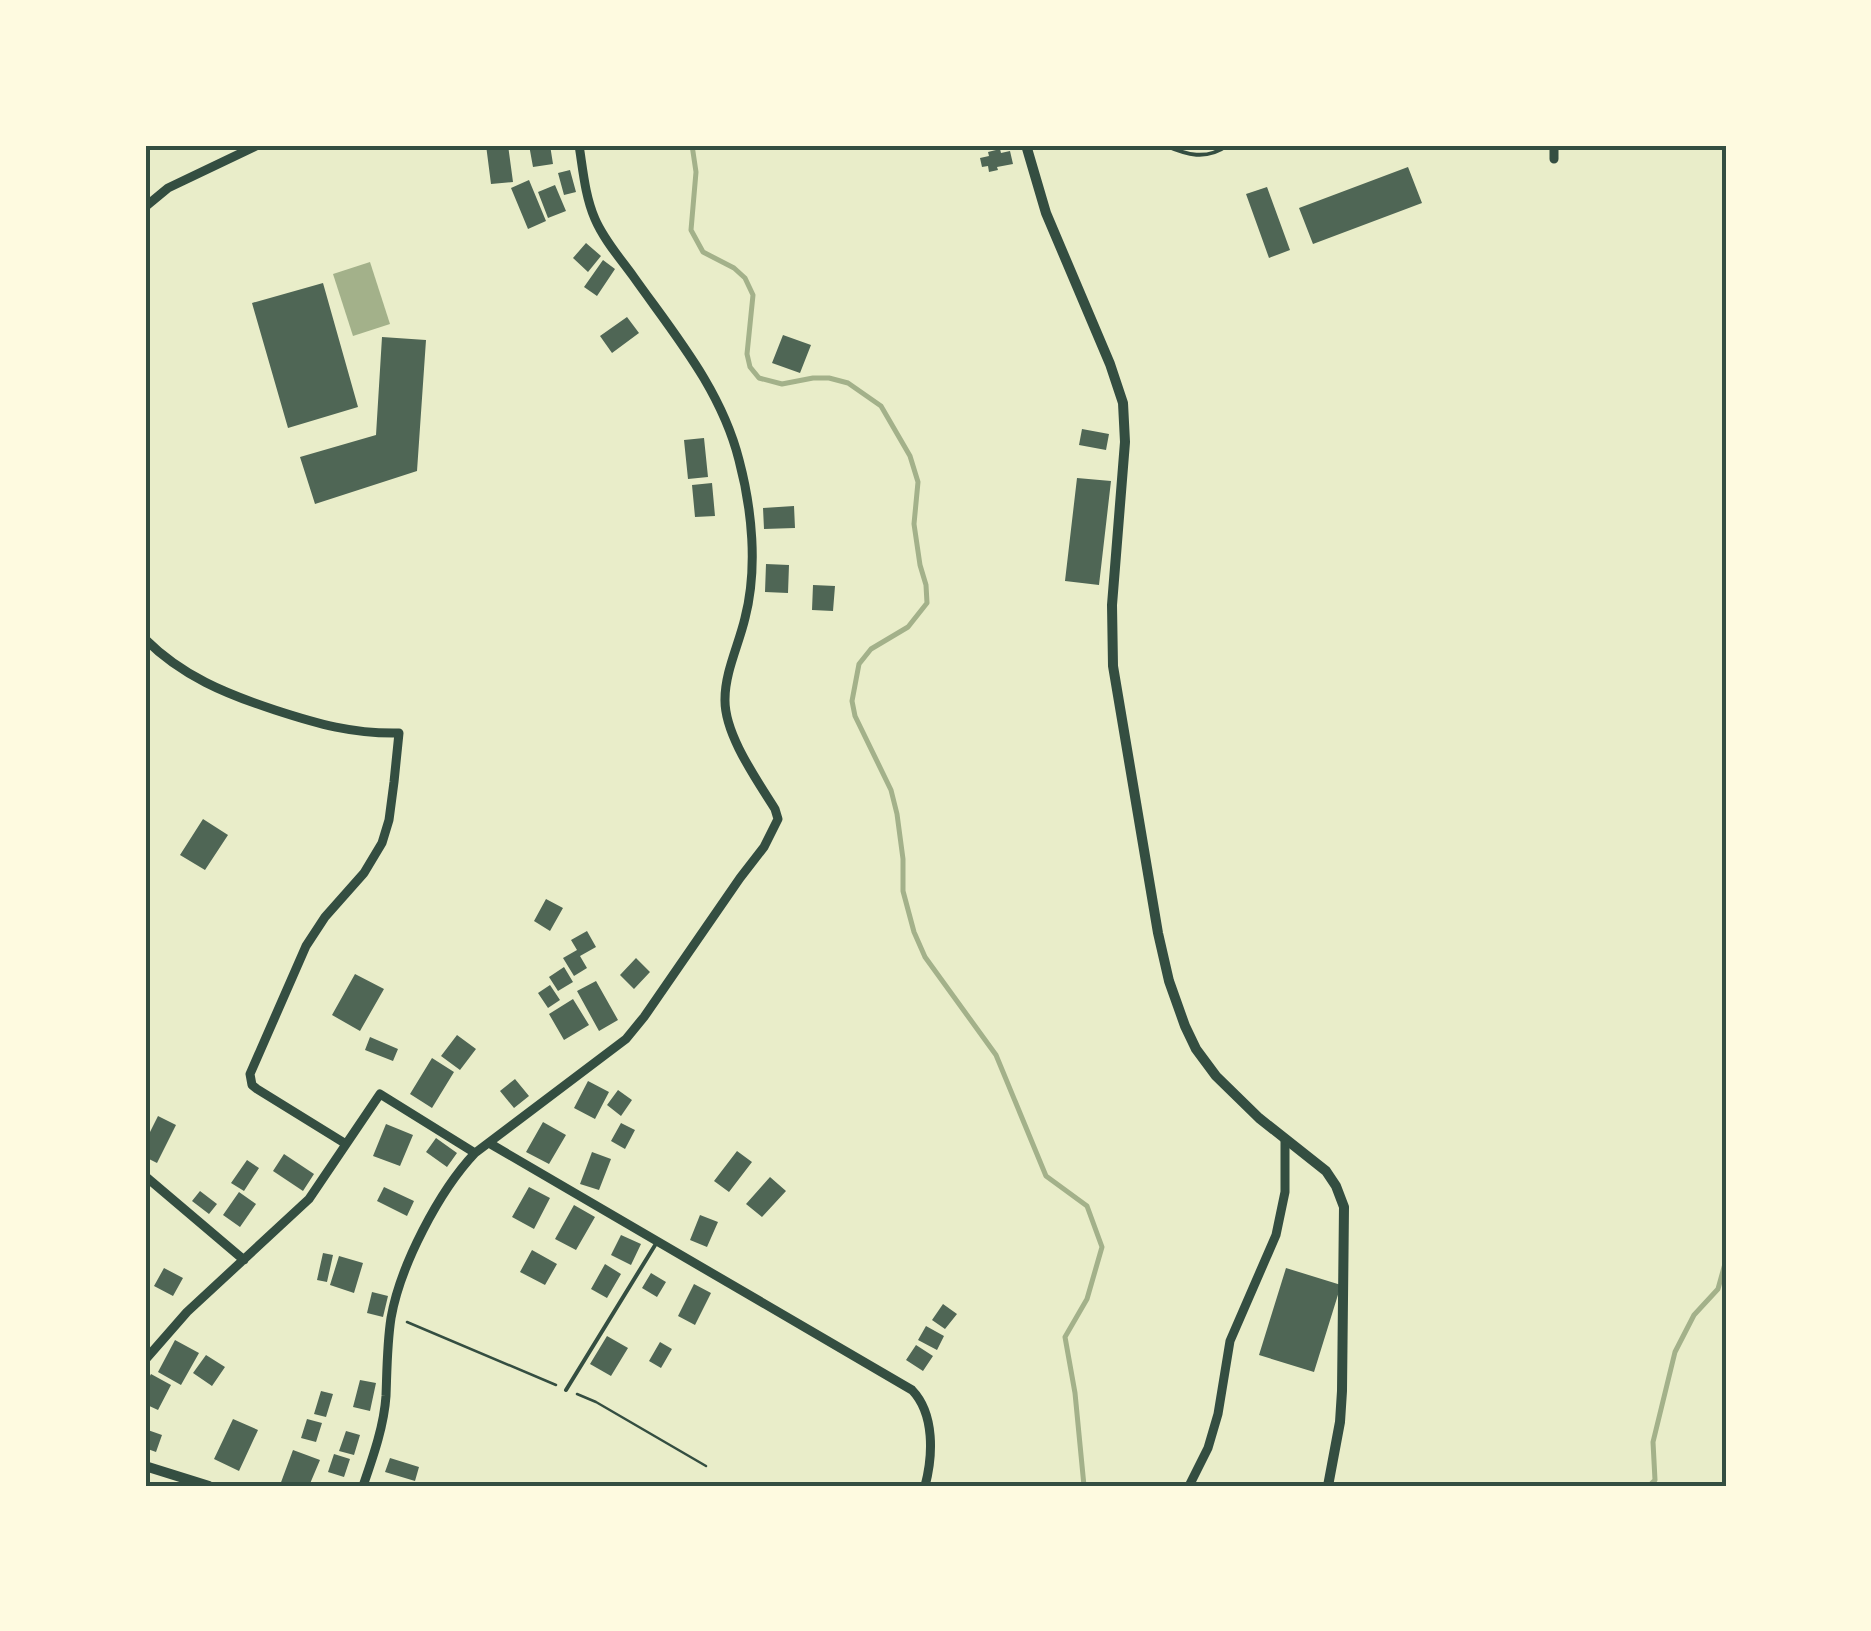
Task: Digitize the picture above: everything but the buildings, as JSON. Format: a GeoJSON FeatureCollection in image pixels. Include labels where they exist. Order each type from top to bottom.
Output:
{"type":"FeatureCollection","features":[{"type":"Feature","properties":{"kind":"street"},"geometry":{"type":"LineString","coordinates":[[145,207],[168,188],[258,145]]}},
{"type":"Feature","properties":{"kind":"street"},"geometry":{"type":"LineString","coordinates":[[363,1486],[386,1400],[391,1315],[400,1284],[456,1173],[475,1153],[626,1039],[764,847],[778,819],[726,713],[728,681],[750,596],[750,532],[740,462],[723,414],[700,370],[598,227],[587,194],[579,145]]}},
{"type":"Feature","properties":{"kind":"street"},"geometry":{"type":"LineString","coordinates":[[1026,145],[1046,213],[1120,390],[1124,457],[1114,575],[1113,666],[1166,969],[1185,1026],[1205,1062],[1241,1102],[1326,1171],[1344,1207],[1342,1391],[1328,1486]]}},
{"type":"Feature","properties":{"kind":"street"},"geometry":{"type":"LineString","coordinates":[[1554,145],[1554,158]]}},
{"type":"Feature","properties":{"kind":"street"},"geometry":{"type":"LineString","coordinates":[[145,639],[185,672],[234,697],[342,730],[399,733],[392,801],[382,844],[306,946],[250,1074],[257,1089],[346,1144]]}},
{"type":"Feature","properties":{"kind":"street"},"geometry":{"type":"LineString","coordinates":[[145,1360],[177,1322],[309,1199],[380,1094],[475,1153]]}},
{"type":"Feature","properties":{"kind":"street"},"geometry":{"type":"LineString","coordinates":[[1189,1486],[1208,1448],[1218,1414],[1230,1341],[1276,1235],[1284,1192],[1285,1139]]}},
{"type":"Feature","properties":{"kind":"street"},"geometry":{"type":"LineString","coordinates":[[489,1143],[906,1385],[916,1393],[926,1411],[929,1462],[925,1486]]}},
{"type":"Feature","properties":{"kind":"street"},"geometry":{"type":"LineString","coordinates":[[145,1176],[244,1260]]}},
{"type":"Feature","properties":{"kind":"street"},"geometry":{"type":"LineString","coordinates":[[145,1466],[209,1486]]}},
{"type":"Feature","properties":{"kind":"lane"},"geometry":{"type":"LineString","coordinates":[[1164,145],[1192,155],[1212,155],[1228,145]]}},
{"type":"Feature","properties":{"kind":"lane"},"geometry":{"type":"LineString","coordinates":[[566,1390],[657,1242]]}},
{"type":"Feature","properties":{"kind":"path"},"geometry":{"type":"LineString","coordinates":[[391,1315],[596,1402],[706,1466]]}},
{"type":"Feature","properties":{"kind":"shaded area"},"geometry":{"type":"Polygon","coordinates":[[[370,262],[390,324],[353,336],[333,274],[370,262]]]}},
{"type":"Feature","properties":{"kind":"waterway"},"geometry":{"type":"LineString","coordinates":[[692,145],[696,172],[691,230],[703,252],[734,268],[745,278],[753,295],[747,354],[750,367],[759,378],[782,384],[813,378],[848,383],[881,406],[910,456],[918,482],[914,524],[927,603],[908,627],[871,649],[859,664],[852,701],[855,716],[891,790],[903,859],[903,891],[925,957],[996,1055],[1046,1176],[1087,1206],[1102,1247],[1087,1299],[1065,1337],[1084,1486]]}},
{"type":"Feature","properties":{"kind":"waterway"},"geometry":{"type":"LineString","coordinates":[[1649,1486],[1655,1480],[1653,1442],[1675,1352],[1694,1315],[1718,1289],[1726,1260]]}}]}
